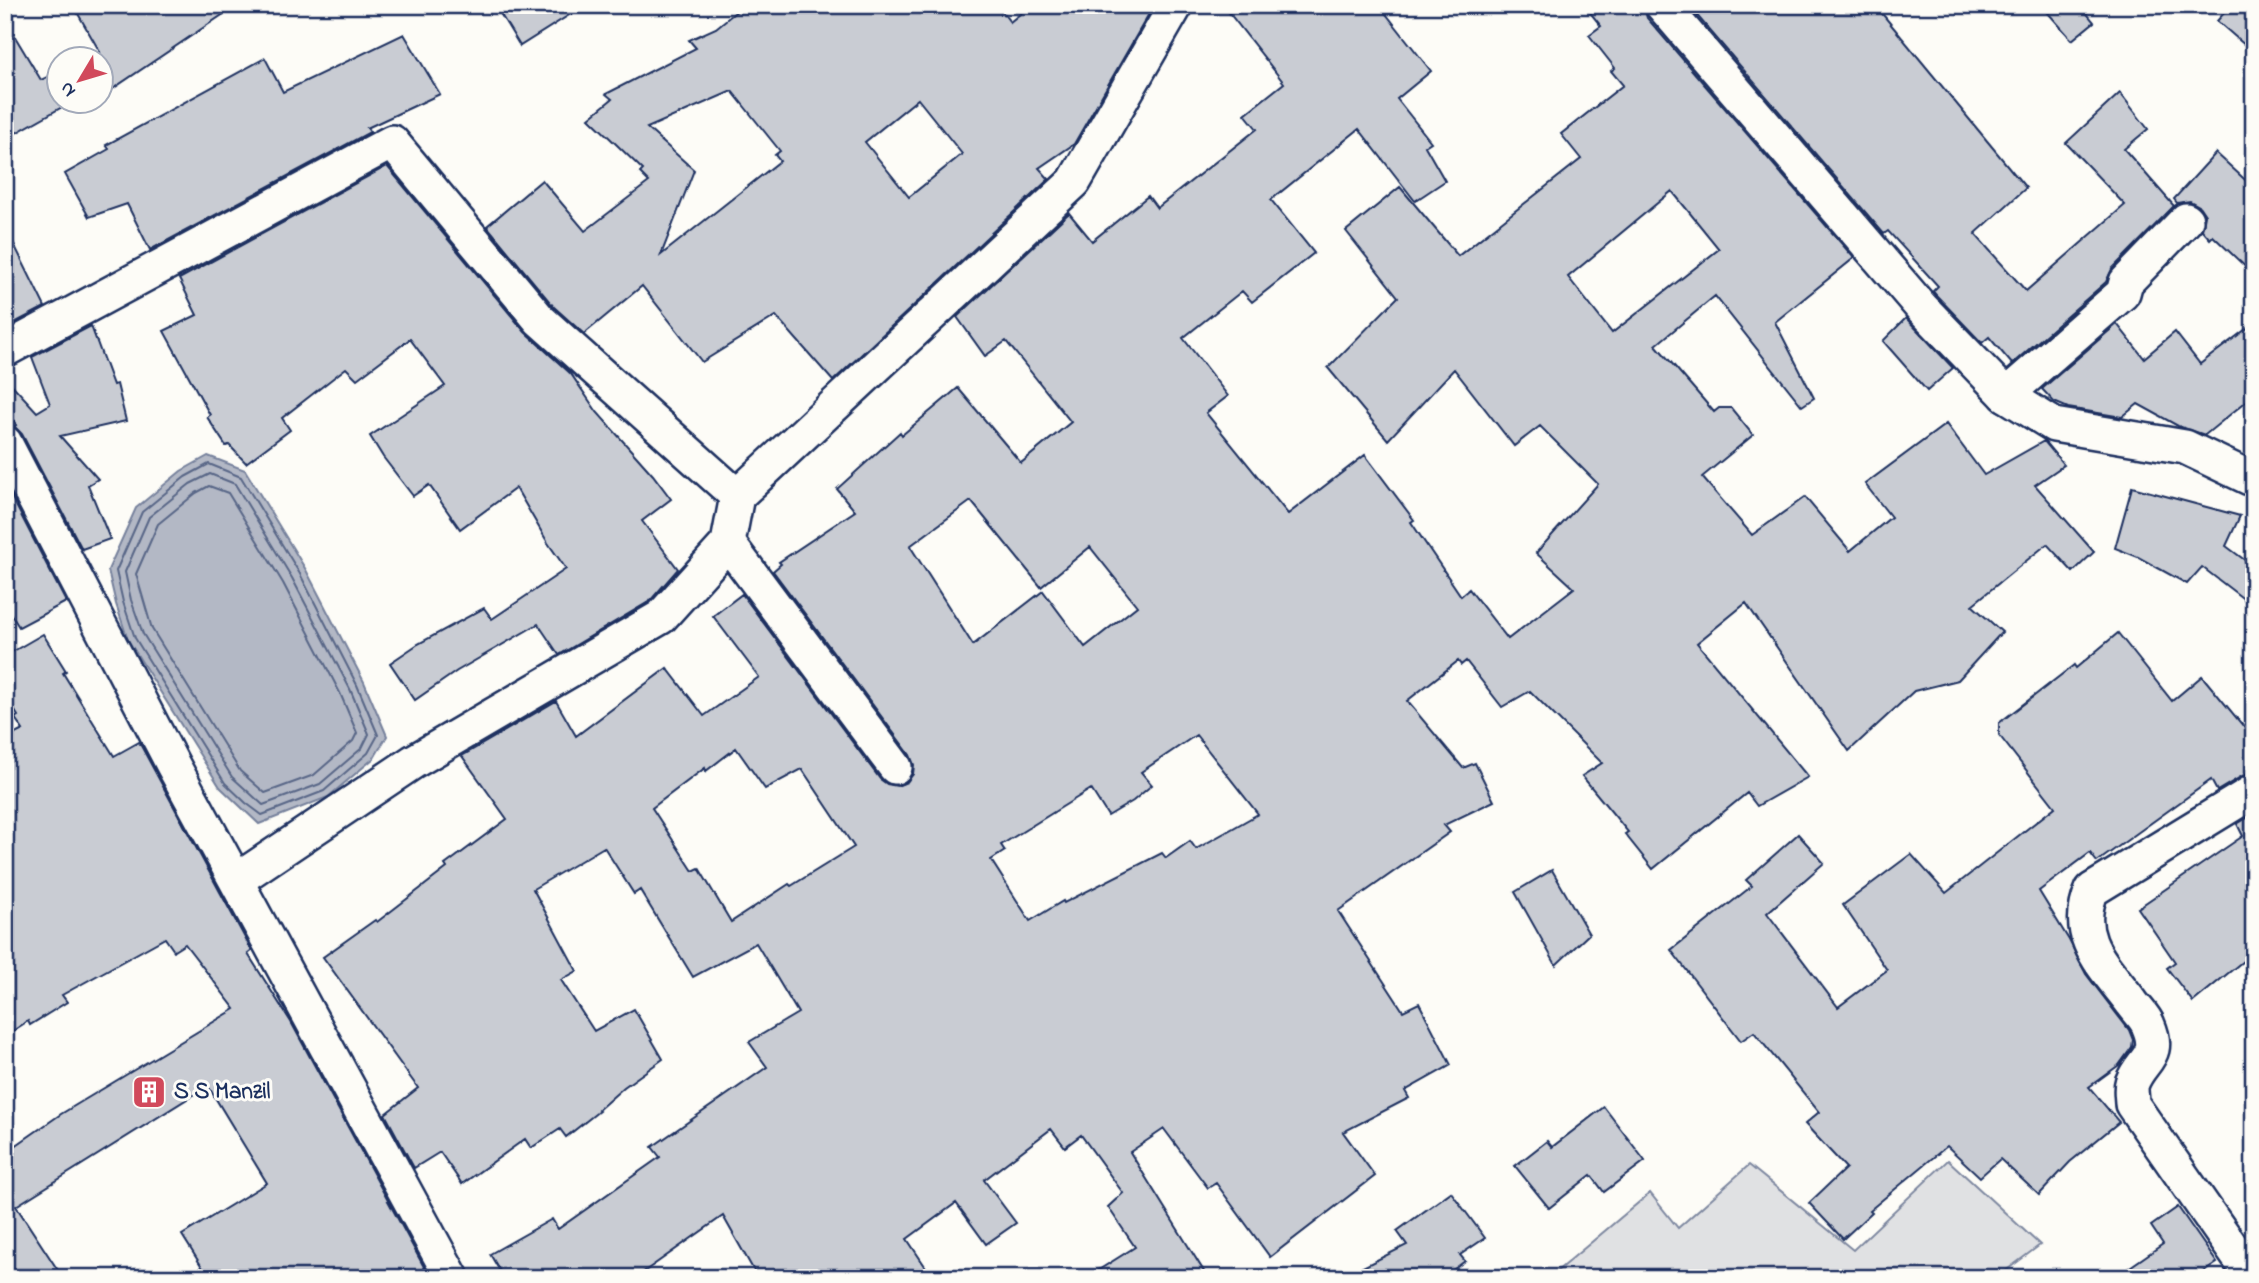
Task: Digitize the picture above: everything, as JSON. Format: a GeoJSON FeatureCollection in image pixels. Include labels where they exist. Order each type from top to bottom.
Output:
{"type":"FeatureCollection","features":[{"type":"Feature","properties":{"kind":"street"},"geometry":{"type":"LineString","coordinates":[[237,880],[412,762],[661,617],[728,543],[737,496],[1074,183],[1176,5]]}},
{"type":"Feature","properties":{"kind":"street"},"geometry":{"type":"LineString","coordinates":[[1662,5],[1923,307],[2006,395],[2054,425],[2185,447],[2254,480]]}},
{"type":"Feature","properties":{"kind":"street"},"geometry":{"type":"LineString","coordinates":[[5,349],[392,142],[540,320],[737,496]]}},
{"type":"Feature","properties":{"kind":"street"},"geometry":{"type":"LineString","coordinates":[[2006,395],[2123,293],[2126,282],[2186,220]]}},
{"type":"Feature","properties":{"kind":"street"},"geometry":{"type":"LineString","coordinates":[[5,443],[173,765],[452,1278]]}},
{"type":"Feature","properties":{"kind":"street"},"geometry":{"type":"LineString","coordinates":[[728,543],[895,767]]}},
{"type":"Feature","properties":{"kind":"street"},"geometry":{"type":"LineString","coordinates":[[2253,1278],[2132,1104],[2131,1086],[2152,1055],[2148,1024],[2092,950],[2085,935],[2084,918],[2092,890],[2254,791]]}},
{"type":"Feature","properties":{"kind":"shaded area"},"geometry":{"type":"Polygon","coordinates":[[[1948,1160],[2040,1245],[1996,1278],[1550,1277],[1650,1193],[1678,1228],[1749,1165],[1853,1250],[1948,1160]]]}},
{"type":"Feature","properties":{"kind":"water"},"geometry":{"type":"Polygon","coordinates":[[[208,456],[245,470],[306,570],[364,682],[387,736],[374,758],[328,797],[259,824],[220,787],[128,640],[108,570],[136,508],[181,471],[208,456]]]}},
{"type":"Feature","properties":{"kind":"building"},"geometry":{"type":"Polygon","coordinates":[[[73,5],[237,5],[116,87],[116,46],[97,46],[73,5]]]}},
{"type":"Feature","properties":{"kind":"building"},"geometry":{"type":"Polygon","coordinates":[[[495,5],[585,5],[520,46],[495,5]]]}},
{"type":"Feature","properties":{"kind":"building"},"geometry":{"type":"Polygon","coordinates":[[[744,5],[997,5],[1010,22],[1031,5],[1154,5],[1074,144],[1039,168],[1049,179],[833,381],[776,316],[702,362],[642,286],[584,334],[554,307],[487,226],[542,180],[585,231],[649,182],[640,173],[643,170],[589,118],[612,99],[606,94],[696,48],[689,40],[716,28],[744,5]],[[732,91],[647,128],[694,170],[661,255],[780,161],[775,155],[780,151],[732,91]],[[918,99],[865,142],[909,197],[962,154],[918,99]]]}},
{"type":"Feature","properties":{"kind":"building"},"geometry":{"type":"Polygon","coordinates":[[[1223,5],[1379,5],[1431,71],[1397,99],[1431,142],[1425,146],[1445,181],[1415,201],[1359,129],[1271,200],[1314,253],[1252,302],[1242,291],[1183,338],[1228,396],[1206,413],[1288,514],[1365,455],[1414,520],[1411,522],[1461,596],[1469,589],[1508,639],[1574,588],[1536,553],[1598,484],[1540,426],[1514,446],[1454,369],[1388,440],[1328,368],[1398,297],[1346,231],[1400,187],[1458,256],[1581,159],[1561,134],[1623,85],[1611,71],[1615,68],[1589,35],[1601,26],[1584,5],[1643,5],[1647,18],[1854,258],[1775,322],[1814,398],[1802,406],[1715,296],[1656,345],[1714,412],[1719,408],[1731,408],[1753,435],[1702,477],[1752,535],[1805,497],[1850,551],[1891,517],[1865,484],[1946,424],[1984,475],[2044,441],[2064,465],[2035,485],[2094,552],[2073,572],[2047,544],[1972,605],[2002,632],[1958,680],[1914,691],[1849,751],[1746,603],[1697,643],[1808,777],[1757,806],[1747,793],[1653,869],[1625,834],[1628,832],[1582,776],[1602,763],[1530,691],[1502,707],[1466,661],[1461,665],[1458,661],[1407,701],[1463,768],[1475,763],[1494,801],[1444,825],[1450,832],[1338,911],[1403,1011],[1419,1003],[1451,1065],[1405,1091],[1409,1098],[1343,1132],[1375,1176],[1270,1257],[1216,1183],[1208,1188],[1164,1129],[1130,1152],[1208,1278],[1086,1278],[1135,1247],[1108,1207],[1123,1193],[1081,1135],[1065,1147],[1051,1129],[984,1180],[1016,1223],[986,1244],[956,1203],[907,1239],[933,1278],[758,1278],[723,1216],[635,1278],[504,1278],[490,1254],[552,1219],[558,1229],[660,1157],[652,1147],[767,1067],[749,1042],[798,1013],[756,943],[693,977],[640,890],[634,894],[604,847],[533,889],[577,971],[561,980],[594,1031],[634,1009],[663,1059],[624,1087],[566,1137],[560,1129],[531,1148],[525,1139],[462,1184],[440,1152],[414,1168],[385,1114],[418,1088],[323,957],[375,920],[377,922],[447,868],[445,865],[507,819],[462,756],[556,701],[576,736],[667,668],[704,716],[759,677],[713,616],[742,594],[880,779],[897,786],[907,782],[913,774],[914,765],[910,755],[773,571],[781,564],[779,562],[855,511],[837,489],[900,432],[902,435],[958,388],[1021,463],[1071,422],[1006,341],[985,356],[957,317],[1069,213],[1092,241],[1148,196],[1157,208],[1257,129],[1245,114],[1284,83],[1223,5]],[[1672,191],[1568,277],[1612,333],[1719,249],[1672,191]],[[971,501],[910,546],[973,645],[1043,591],[1085,647],[1137,606],[1090,547],[1041,587],[971,501]],[[1196,735],[1141,772],[1152,785],[1133,801],[1108,816],[1091,789],[1001,845],[1005,851],[991,860],[1030,921],[1063,901],[1064,903],[1162,853],[1166,858],[1190,841],[1196,849],[1258,814],[1196,735]],[[736,748],[706,771],[705,768],[652,808],[693,871],[699,868],[731,922],[789,884],[791,886],[854,847],[802,769],[765,789],[736,748]]]}},
{"type":"Feature","properties":{"kind":"building"},"geometry":{"type":"Polygon","coordinates":[[[1688,5],[1875,5],[2026,188],[1975,234],[2026,291],[2125,205],[2066,143],[2120,93],[2148,129],[2124,149],[2174,206],[2112,269],[2106,282],[2012,364],[1989,337],[1982,343],[1936,295],[1933,291],[1938,286],[1888,231],[1884,234],[1688,5]]]}},
{"type":"Feature","properties":{"kind":"building"},"geometry":{"type":"Polygon","coordinates":[[[2041,5],[2080,5],[2094,22],[2072,40],[2041,5]]]}},
{"type":"Feature","properties":{"kind":"building"},"geometry":{"type":"Polygon","coordinates":[[[2231,5],[2254,5],[2254,53],[2217,21],[2231,5]]]}},
{"type":"Feature","properties":{"kind":"building"},"geometry":{"type":"Polygon","coordinates":[[[5,20],[41,80],[46,78],[46,116],[5,139],[5,20]]]}},
{"type":"Feature","properties":{"kind":"building"},"geometry":{"type":"Polygon","coordinates":[[[404,34],[440,94],[367,128],[370,132],[150,250],[127,204],[89,217],[65,174],[109,149],[106,145],[265,58],[283,92],[404,34]]]}},
{"type":"Feature","properties":{"kind":"building"},"geometry":{"type":"Polygon","coordinates":[[[2216,153],[2254,188],[2254,275],[2213,236],[2210,239],[2202,230],[2205,215],[2199,206],[2190,201],[2177,203],[2174,199],[2216,153]]]}},
{"type":"Feature","properties":{"kind":"building"},"geometry":{"type":"Polygon","coordinates":[[[387,166],[525,332],[571,374],[597,412],[671,499],[642,521],[678,569],[650,601],[559,655],[538,624],[457,671],[415,700],[390,663],[418,644],[484,608],[492,619],[566,569],[516,488],[460,529],[429,485],[413,496],[383,457],[370,436],[445,386],[410,339],[357,379],[346,368],[282,418],[290,430],[246,463],[229,445],[226,446],[207,417],[210,415],[164,331],[197,315],[179,279],[387,166]]]}},
{"type":"Feature","properties":{"kind":"building"},"geometry":{"type":"Polygon","coordinates":[[[5,226],[45,307],[5,328],[5,226]]]}},
{"type":"Feature","properties":{"kind":"building"},"geometry":{"type":"Polygon","coordinates":[[[1906,318],[1953,368],[1927,391],[1883,341],[1906,318]]]}},
{"type":"Feature","properties":{"kind":"building"},"geometry":{"type":"Polygon","coordinates":[[[2254,323],[2254,395],[2205,435],[2178,426],[2138,404],[2122,417],[2068,408],[2054,402],[2042,389],[2117,324],[2144,358],[2175,332],[2200,364],[2254,323]]]}},
{"type":"Feature","properties":{"kind":"building"},"geometry":{"type":"Polygon","coordinates":[[[91,326],[113,385],[117,384],[126,421],[60,436],[98,479],[88,485],[110,539],[82,549],[5,406],[5,377],[37,412],[50,404],[32,357],[91,326]]]}},
{"type":"Feature","properties":{"kind":"building"},"geometry":{"type":"Polygon","coordinates":[[[2132,487],[2240,516],[2226,546],[2254,567],[2254,607],[2202,567],[2187,584],[2138,557],[2115,548],[2132,487]]]}},
{"type":"Feature","properties":{"kind":"building"},"geometry":{"type":"Polygon","coordinates":[[[9,492],[66,602],[19,627],[5,605],[5,494],[9,492]]]}},
{"type":"Feature","properties":{"kind":"building"},"geometry":{"type":"Polygon","coordinates":[[[2118,633],[2172,701],[2202,676],[2254,739],[2254,772],[2217,791],[2211,780],[2097,862],[2090,853],[2039,891],[2086,974],[2129,1030],[2133,1040],[2132,1047],[2119,1065],[2089,1087],[2119,1122],[2070,1162],[2039,1195],[2000,1159],[1980,1177],[1947,1146],[1870,1210],[1872,1212],[1843,1239],[1809,1203],[1846,1168],[1805,1124],[1819,1112],[1754,1032],[1741,1041],[1671,950],[1752,886],[1746,880],[1798,834],[1824,863],[1767,913],[1838,1007],[1887,970],[1843,905],[1911,854],[1946,893],[2055,807],[1999,735],[1999,723],[2074,665],[2076,668],[2118,633]]]}},
{"type":"Feature","properties":{"kind":"building"},"geometry":{"type":"Polygon","coordinates":[[[43,634],[66,671],[63,673],[114,756],[139,742],[252,951],[248,954],[291,1022],[430,1278],[209,1278],[182,1235],[267,1183],[208,1086],[16,1206],[63,1278],[5,1278],[5,1153],[61,1114],[235,1009],[185,944],[174,951],[165,938],[62,995],[67,1002],[30,1025],[28,1021],[5,1036],[5,739],[23,730],[5,695],[5,656],[43,634]]]}},
{"type":"Feature","properties":{"kind":"building"},"geometry":{"type":"Polygon","coordinates":[[[2254,814],[2254,952],[2193,1002],[2167,968],[2175,962],[2138,908],[2243,836],[2237,824],[2254,814]]]}},
{"type":"Feature","properties":{"kind":"building"},"geometry":{"type":"Polygon","coordinates":[[[1552,870],[1589,934],[1556,965],[1515,892],[1552,870]]]}},
{"type":"Feature","properties":{"kind":"building"},"geometry":{"type":"Polygon","coordinates":[[[1604,1107],[1645,1161],[1604,1192],[1591,1175],[1549,1208],[1515,1166],[1547,1141],[1552,1147],[1604,1107]]]}},
{"type":"Feature","properties":{"kind":"building"},"geometry":{"type":"Polygon","coordinates":[[[1451,1192],[1485,1238],[1460,1255],[1465,1261],[1442,1278],[1341,1278],[1407,1245],[1397,1231],[1451,1192]]]}},
{"type":"Feature","properties":{"kind":"building"},"geometry":{"type":"Polygon","coordinates":[[[2178,1207],[2217,1263],[2195,1278],[2114,1278],[2163,1244],[2151,1226],[2178,1207]]]}},
{"type":"Feature","properties":{"kind":"place","name":"S S Manzil"},"geometry":{"type":"Point","coordinates":[149,1092]}}]}
